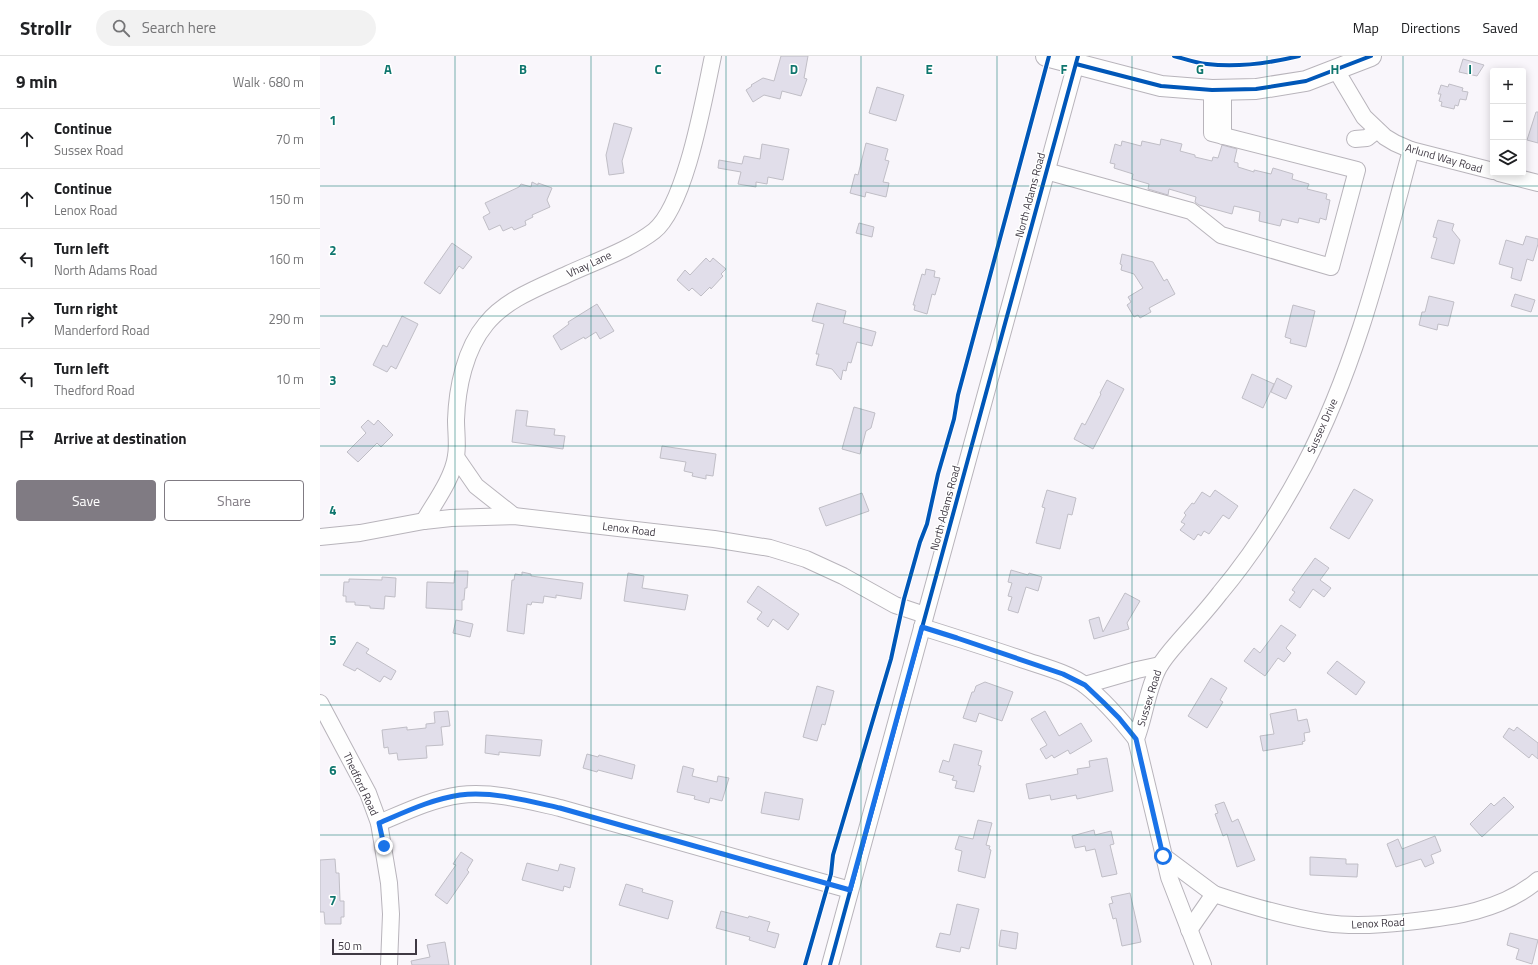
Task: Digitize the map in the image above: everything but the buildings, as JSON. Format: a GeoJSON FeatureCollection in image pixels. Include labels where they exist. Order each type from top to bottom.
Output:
{"type":"FeatureCollection","features":[{"type":"Feature","properties":{"kind":"main road"},"geometry":{"type":"LineString","coordinates":[[1046,56],[1077,60],[1161,86],[1218,90],[1256,89],[1306,81],[1371,56]]}},
{"type":"Feature","properties":{"kind":"street","name":"Vhay Lane"},"geometry":{"type":"LineString","coordinates":[[424,521],[450,474],[456,457],[458,391],[468,356],[476,338],[494,315],[525,295],[644,238],[662,223],[677,195],[689,158],[713,56]]}},
{"type":"Feature","properties":{"kind":"street","name":"North Adams Road"},"geometry":{"type":"LineString","coordinates":[[830,965],[1077,60]]}},
{"type":"Feature","properties":{"kind":"street","name":"Arlund Way Road"},"geometry":{"type":"LineString","coordinates":[[1336,70],[1359,109],[1377,130],[1395,143],[1411,150],[1490,171]]}},
{"type":"Feature","properties":{"kind":"street"},"geometry":{"type":"LineString","coordinates":[[1046,171],[1191,211],[1221,235],[1331,267],[1357,170],[1218,135],[1218,90]]}},
{"type":"Feature","properties":{"kind":"street"},"geometry":{"type":"LineString","coordinates":[[1355,140],[1367,138],[1377,130]]}},
{"type":"Feature","properties":{"kind":"street","name":"Sussex Drive"},"geometry":{"type":"LineString","coordinates":[[1160,665],[1220,594],[1244,562],[1279,509],[1300,473],[1325,423],[1359,335],[1411,150]]}},
{"type":"Feature","properties":{"kind":"street"},"geometry":{"type":"LineString","coordinates":[[1511,176],[1538,183]]}},
{"type":"Feature","properties":{"kind":"street"},"geometry":{"type":"LineString","coordinates":[[456,457],[476,486],[514,516]]}},
{"type":"Feature","properties":{"kind":"street","name":"Lenox Road"},"geometry":{"type":"LineString","coordinates":[[320,537],[360,533],[424,521],[472,516],[514,516],[714,539],[770,548],[786,552],[824,567],[957,638],[1063,674],[1085,685],[1119,718],[1136,739]]}},
{"type":"Feature","properties":{"kind":"street","name":"Sussex Road"},"geometry":{"type":"LineString","coordinates":[[1085,685],[1160,665]]}},
{"type":"Feature","properties":{"kind":"street","name":"Sussex Road"},"geometry":{"type":"LineString","coordinates":[[1160,665],[1152,682],[1143,723],[1136,739],[1163,856],[1177,901],[1203,965]]}},
{"type":"Feature","properties":{"kind":"street","name":"Thedford Road"},"geometry":{"type":"LineString","coordinates":[[320,703],[368,793],[379,823],[389,883],[391,914],[389,965]]}},
{"type":"Feature","properties":{"kind":"street"},"geometry":{"type":"LineString","coordinates":[[379,823],[411,810],[460,795],[495,796],[560,808],[850,890]]}},
{"type":"Feature","properties":{"kind":"street","name":"Lenox Road"},"geometry":{"type":"LineString","coordinates":[[1163,856],[1214,894],[1284,915],[1326,923],[1355,925],[1428,920],[1482,910],[1509,899],[1530,887],[1538,880]]}},
{"type":"Feature","properties":{"kind":"street"},"geometry":{"type":"LineString","coordinates":[[1189,930],[1214,894]]}},
{"type":"Feature","properties":{"kind":"cycle path"},"geometry":{"type":"LineString","coordinates":[[805,965],[831,874],[833,855],[891,659],[904,599],[920,542],[927,524],[938,474],[954,419],[958,395],[1049,56]]}},
{"type":"Feature","properties":{"kind":"cycle path"},"geometry":{"type":"LineString","coordinates":[[830,965],[1078,56]]}},
{"type":"Feature","properties":{"kind":"cycle path"},"geometry":{"type":"LineString","coordinates":[[1174,56],[1190,61],[1219,65],[1265,63],[1299,56]]}},
{"type":"Feature","properties":{"kind":"cycle path"},"geometry":{"type":"LineString","coordinates":[[1076,64],[1161,86],[1212,90],[1256,89],[1306,81],[1371,56]]}},
{"type":"Feature","properties":{"kind":"route"},"geometry":{"type":"LineString","coordinates":[[384,846],[379,823],[440,800],[460,795],[478,794],[538,803],[560,808],[850,890],[922,627],[1063,674],[1085,685],[1103,702],[1119,718],[1136,739],[1163,856]]}}]}
